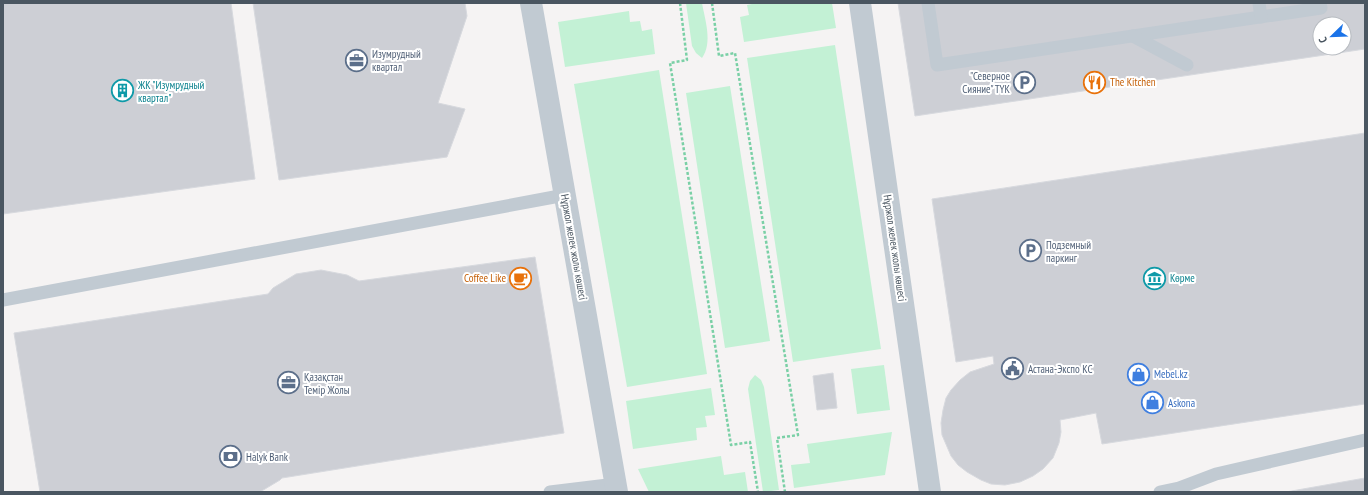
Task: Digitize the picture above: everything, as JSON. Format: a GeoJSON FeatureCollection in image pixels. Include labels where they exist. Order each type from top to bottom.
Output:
{"type":"FeatureCollection","features":[{"type":"Feature","properties":{"kind":"street","name":"Нұржол желек жолы көшесі"},"geometry":{"type":"LineString","coordinates":[[530,3],[617,488]]}},
{"type":"Feature","properties":{"kind":"street","name":"Нұржол желек жолы көшесі"},"geometry":{"type":"LineString","coordinates":[[860,3],[930,492]]}},
{"type":"Feature","properties":{"kind":"lane"},"geometry":{"type":"LineString","coordinates":[[928,3],[937,65],[1321,8],[1320,3]]}},
{"type":"Feature","properties":{"kind":"lane"},"geometry":{"type":"LineString","coordinates":[[1259,3],[1261,17]]}},
{"type":"Feature","properties":{"kind":"lane"},"geometry":{"type":"LineString","coordinates":[[1133,36],[1187,65]]}},
{"type":"Feature","properties":{"kind":"lane"},"geometry":{"type":"LineString","coordinates":[[3,300],[565,195]]}},
{"type":"Feature","properties":{"kind":"lane"},"geometry":{"type":"LineString","coordinates":[[1160,492],[1179,488],[1216,474],[1365,440]]}},
{"type":"Feature","properties":{"kind":"lane"},"geometry":{"type":"LineString","coordinates":[[550,492],[617,488]]}},
{"type":"Feature","properties":{"kind":"path"},"geometry":{"type":"LineString","coordinates":[[680,3],[687,60],[670,63],[730,444],[750,442],[758,492]]}},
{"type":"Feature","properties":{"kind":"path"},"geometry":{"type":"LineString","coordinates":[[712,3],[719,56],[735,53],[798,435],[777,438],[785,492]]}},
{"type":"Feature","properties":{"kind":"green space"},"geometry":{"type":"Polygon","coordinates":[[[686,3],[702,3],[708,38],[702,58],[696,53],[692,46],[686,3]]]}},
{"type":"Feature","properties":{"kind":"green space"},"geometry":{"type":"Polygon","coordinates":[[[757,3],[832,3],[836,28],[744,42],[740,17],[749,15],[747,5],[757,3]]]}},
{"type":"Feature","properties":{"kind":"green space"},"geometry":{"type":"Polygon","coordinates":[[[629,11],[630,22],[640,21],[642,31],[652,29],[655,54],[565,67],[558,22],[629,11]]]}},
{"type":"Feature","properties":{"kind":"green space"},"geometry":{"type":"Polygon","coordinates":[[[835,45],[881,349],[793,362],[747,58],[835,45]]]}},
{"type":"Feature","properties":{"kind":"green space"},"geometry":{"type":"Polygon","coordinates":[[[659,70],[707,374],[627,387],[574,84],[659,70]]]}},
{"type":"Feature","properties":{"kind":"green space"},"geometry":{"type":"Polygon","coordinates":[[[730,86],[770,341],[725,348],[686,93],[730,86]]]}},
{"type":"Feature","properties":{"kind":"green space"},"geometry":{"type":"Polygon","coordinates":[[[884,365],[890,410],[857,414],[851,369],[884,365]]]}},
{"type":"Feature","properties":{"kind":"green space"},"geometry":{"type":"Polygon","coordinates":[[[755,375],[761,380],[764,387],[779,490],[763,492],[748,389],[750,381],[755,375]]]}},
{"type":"Feature","properties":{"kind":"green space"},"geometry":{"type":"Polygon","coordinates":[[[711,388],[715,415],[705,416],[707,427],[696,428],[697,440],[633,449],[626,401],[711,388]]]}},
{"type":"Feature","properties":{"kind":"green space"},"geometry":{"type":"Polygon","coordinates":[[[892,432],[885,475],[794,488],[791,465],[810,463],[807,444],[892,432]]]}},
{"type":"Feature","properties":{"kind":"green space"},"geometry":{"type":"Polygon","coordinates":[[[721,456],[724,475],[745,472],[748,492],[649,492],[638,469],[721,456]]]}},
{"type":"Feature","properties":{"kind":"building","name":"ЖК \"Изумрудный квартал\""},"geometry":{"type":"Polygon","coordinates":[[[3,3],[231,3],[255,179],[3,214],[3,3]]]}},
{"type":"Feature","properties":{"kind":"building","name":"Изумрудный квартал"},"geometry":{"type":"Polygon","coordinates":[[[253,3],[465,3],[467,16],[438,103],[465,109],[447,157],[279,180],[253,3]]]}},
{"type":"Feature","properties":{"kind":"building","name":"\"Северное Cияние\" ТҮК"},"geometry":{"type":"Polygon","coordinates":[[[898,3],[1365,3],[1365,49],[1352,51],[1352,16],[1312,16],[1312,56],[1318,56],[915,116],[898,3]]]}},
{"type":"Feature","properties":{"kind":"building","name":"Көрме"},"geometry":{"type":"Polygon","coordinates":[[[1365,133],[1365,404],[1102,444],[1096,413],[1060,420],[1061,432],[1059,443],[1053,458],[1043,469],[1020,482],[1005,485],[991,484],[967,472],[958,465],[951,456],[942,435],[941,423],[946,398],[960,380],[970,372],[994,364],[993,356],[956,362],[932,199],[1365,133]]]}},
{"type":"Feature","properties":{"kind":"building","name":"Қазақстан Темір Жолы"},"geometry":{"type":"Polygon","coordinates":[[[535,257],[564,433],[282,478],[260,492],[40,492],[14,333],[268,294],[273,288],[296,274],[321,270],[347,275],[359,281],[535,257]]]}},
{"type":"Feature","properties":{"kind":"building"},"geometry":{"type":"Polygon","coordinates":[[[833,373],[837,408],[817,410],[813,376],[833,373]]]}},
{"type":"Feature","properties":{"kind":"building"},"geometry":{"type":"Polygon","coordinates":[[[1365,478],[1365,492],[1286,492],[1365,478]]]}},
{"type":"Feature","properties":{"kind":"place","name":"Изумрудный квартал"},"geometry":{"type":"Point","coordinates":[357,60]}},
{"type":"Feature","properties":{"kind":"place","name":"\"Северное Cияние\" ТҮК"},"geometry":{"type":"Point","coordinates":[1025,82]}},
{"type":"Feature","properties":{"kind":"place","name":"The Kitchen"},"geometry":{"type":"Point","coordinates":[1094,82]}},
{"type":"Feature","properties":{"kind":"place","name":"ЖК \"Изумрудный квартал\""},"geometry":{"type":"Point","coordinates":[123,91]}},
{"type":"Feature","properties":{"kind":"place","name":"Подземный паркинг"},"geometry":{"type":"Point","coordinates":[1030,251]}},
{"type":"Feature","properties":{"kind":"place","name":"Coffee Like"},"geometry":{"type":"Point","coordinates":[521,278]}},
{"type":"Feature","properties":{"kind":"place","name":"Көрме"},"geometry":{"type":"Point","coordinates":[1154,278]}},
{"type":"Feature","properties":{"kind":"place","name":"Астана-Экспо КС"},"geometry":{"type":"Point","coordinates":[1013,369]}},
{"type":"Feature","properties":{"kind":"place","name":"Mebel.kz"},"geometry":{"type":"Point","coordinates":[1139,374]}},
{"type":"Feature","properties":{"kind":"place","name":"Қазақстан Темір Жолы"},"geometry":{"type":"Point","coordinates":[289,383]}},
{"type":"Feature","properties":{"kind":"place","name":"Askona"},"geometry":{"type":"Point","coordinates":[1152,403]}},
{"type":"Feature","properties":{"kind":"place","name":"Halyk Bank"},"geometry":{"type":"Point","coordinates":[231,457]}}]}
